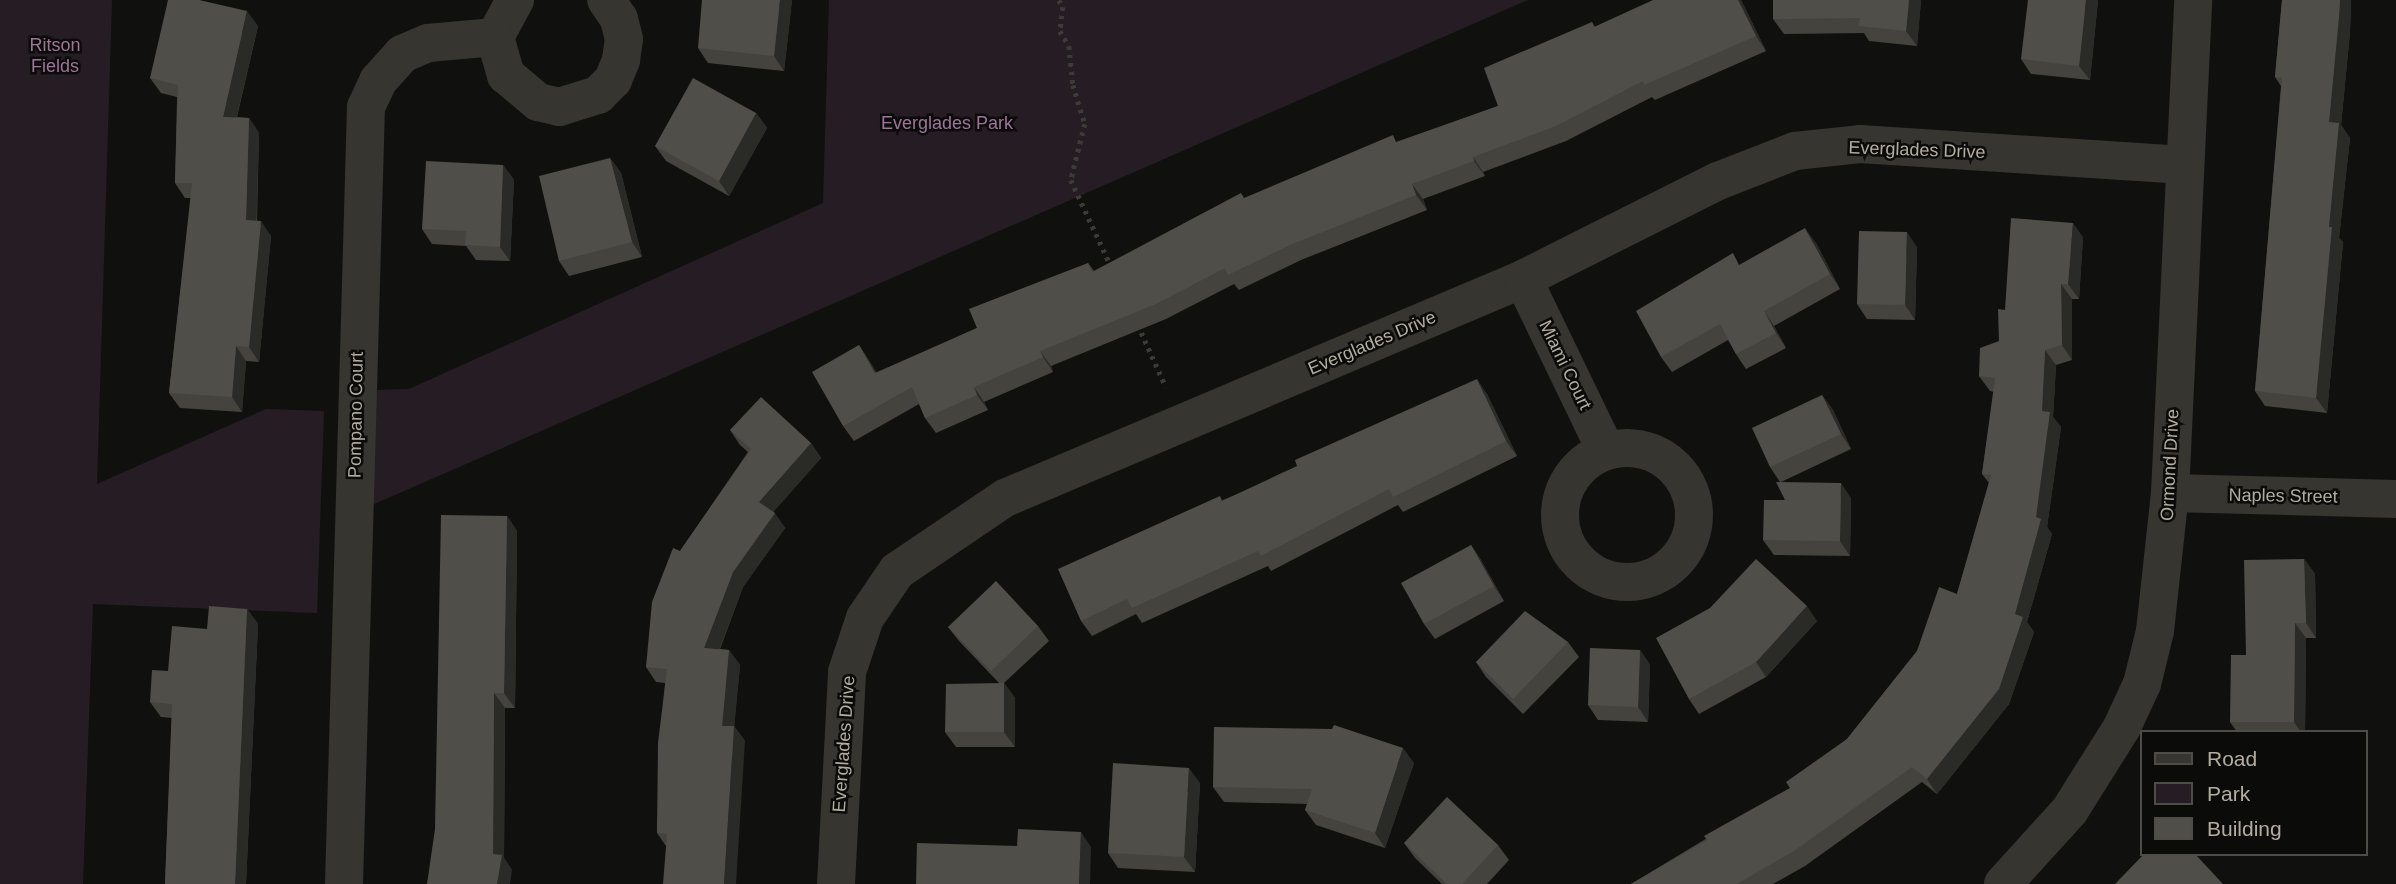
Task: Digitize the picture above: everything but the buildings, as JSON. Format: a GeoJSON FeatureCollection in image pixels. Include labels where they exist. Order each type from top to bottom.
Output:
{"type":"FeatureCollection","features":[{"type":"Feature","properties":{"kind":"street"},"geometry":{"type":"LineString","coordinates":[[514,0],[495,37],[506,75],[520,91],[538,102],[559,107],[579,104],[598,95],[613,80],[621,61],[624,39],[619,19],[606,0]]}},
{"type":"Feature","properties":{"kind":"street","name":"Ormond Drive"},"geometry":{"type":"LineString","coordinates":[[2003,884],[2070,810],[2122,727],[2142,684],[2155,631],[2170,493],[2193,0]]}},
{"type":"Feature","properties":{"kind":"street","name":"Pompano Court"},"geometry":{"type":"LineString","coordinates":[[344,884],[366,107],[378,81],[402,54],[428,43],[495,37]]}},
{"type":"Feature","properties":{"kind":"street","name":"Everglades Drive"},"geometry":{"type":"LineString","coordinates":[[836,884],[848,672],[865,618],[897,570],[1005,498],[1523,279],[1718,181],[1795,151],[1860,145],[2184,165]]}},
{"type":"Feature","properties":{"kind":"street","name":"Miami Court"},"geometry":{"type":"LineString","coordinates":[[1523,279],[1606,451]]}},
{"type":"Feature","properties":{"kind":"street","name":"Naples Street"},"geometry":{"type":"LineString","coordinates":[[2170,493],[2396,499]]}},
{"type":"Feature","properties":{"kind":"path"},"geometry":{"type":"LineString","coordinates":[[1059,0],[1063,7],[1060,31],[1069,46],[1073,85],[1085,124],[1071,180],[1116,277]]}},
{"type":"Feature","properties":{"kind":"path"},"geometry":{"type":"LineString","coordinates":[[1133,314],[1183,423]]}},
{"type":"Feature","properties":{"kind":"green space","name":"Ritson Fields"},"geometry":{"type":"Polygon","coordinates":[[[0,0],[112,0],[97,484],[266,409],[324,411],[317,613],[93,604],[83,884],[0,884],[0,0]]]}},
{"type":"Feature","properties":{"kind":"green space","name":"Everglades Park"},"geometry":{"type":"Polygon","coordinates":[[[829,0],[1528,0],[372,505],[375,390],[409,389],[823,203],[829,0]]]}}]}
